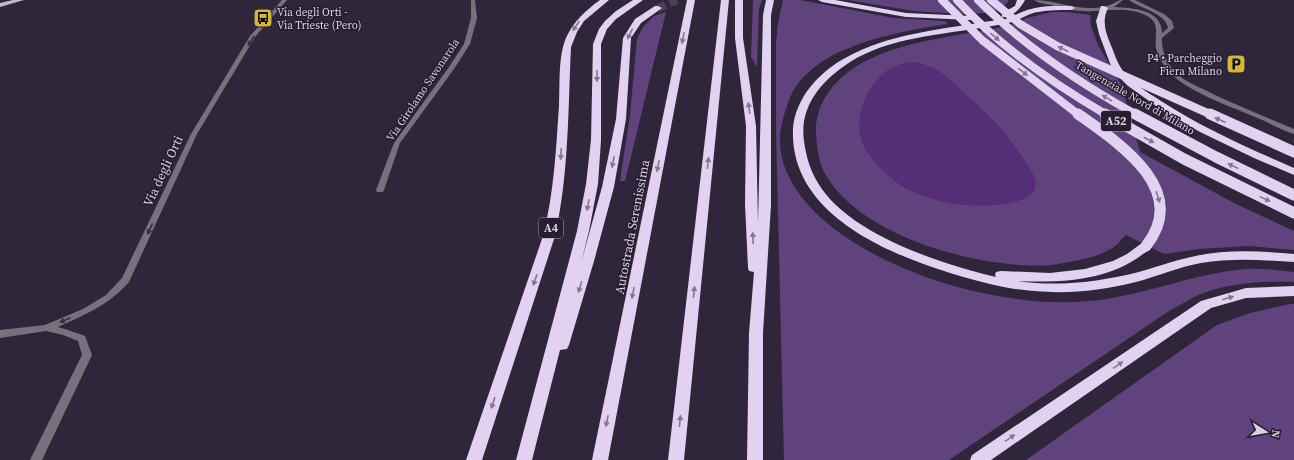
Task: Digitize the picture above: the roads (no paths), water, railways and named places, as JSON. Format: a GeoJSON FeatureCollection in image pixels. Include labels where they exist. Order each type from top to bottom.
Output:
{"type":"FeatureCollection","features":[{"type":"Feature","properties":{"kind":"highway","name":"A4"},"geometry":{"type":"LineString","coordinates":[[474,460],[549,236],[556,206],[560,176],[567,46],[570,35],[582,18],[604,0]]}},
{"type":"Feature","properties":{"kind":"highway"},"geometry":{"type":"LineString","coordinates":[[525,460],[583,231],[592,184],[596,140],[597,44],[602,30],[607,23],[621,10],[639,0]]}},
{"type":"Feature","properties":{"kind":"highway","name":"Autostrada Serenissima"},"geometry":{"type":"LineString","coordinates":[[600,460],[691,0]]}},
{"type":"Feature","properties":{"kind":"highway"},"geometry":{"type":"LineString","coordinates":[[676,460],[724,0]]}},
{"type":"Feature","properties":{"kind":"highway"},"geometry":{"type":"LineString","coordinates":[[739,0],[739,38],[751,126],[751,204],[756,333],[755,460]]}},
{"type":"Feature","properties":{"kind":"highway"},"geometry":{"type":"LineString","coordinates":[[756,333],[765,206],[767,15],[770,0]]}},
{"type":"Feature","properties":{"kind":"highway"},"geometry":{"type":"LineString","coordinates":[[822,0],[876,11],[919,17],[971,18],[1007,15]]}},
{"type":"Feature","properties":{"kind":"highway"},"geometry":{"type":"LineString","coordinates":[[942,0],[966,25],[996,52],[1107,136],[1142,168],[1159,198],[1161,210],[1160,225],[1155,236],[1146,246],[1132,257],[1117,264],[1095,270],[1058,276],[1007,276],[958,271]]}},
{"type":"Feature","properties":{"kind":"highway","name":"A52"},"geometry":{"type":"LineString","coordinates":[[957,0],[987,31],[1010,50],[1036,70],[1093,107],[1179,156],[1294,213]]}},
{"type":"Feature","properties":{"kind":"highway","name":"Tangenziale Nord di Milano"},"geometry":{"type":"LineString","coordinates":[[978,0],[991,14],[1025,43],[1047,60],[1097,92],[1197,148],[1294,195]]}},
{"type":"Feature","properties":{"kind":"highway"},"geometry":{"type":"LineString","coordinates":[[991,0],[1020,24],[1057,46],[1294,152]]}},
{"type":"Feature","properties":{"kind":"highway"},"geometry":{"type":"LineString","coordinates":[[976,25],[1007,15],[1018,7],[1021,0]]}},
{"type":"Feature","properties":{"kind":"highway"},"geometry":{"type":"LineString","coordinates":[[525,460],[588,261],[608,187],[621,119],[625,50],[628,38],[630,32],[638,21],[658,8]]}},
{"type":"Feature","properties":{"kind":"highway"},"geometry":{"type":"LineString","coordinates":[[1071,8],[1036,10],[1009,20],[900,39],[852,57],[828,73],[811,91],[802,110],[798,126],[800,158],[807,175],[818,192],[830,206],[862,230],[882,242],[914,256],[958,271],[1018,285],[1043,288],[1095,285],[1141,277],[1192,261],[1215,258],[1264,256],[1294,258]]}},
{"type":"Feature","properties":{"kind":"highway"},"geometry":{"type":"LineString","coordinates":[[1104,8],[1100,15],[1102,33],[1113,62],[1120,73],[1129,82],[1161,106],[1182,118],[1224,140],[1294,172]]}},
{"type":"Feature","properties":{"kind":"highway"},"geometry":{"type":"LineString","coordinates":[[978,460],[1206,304],[1246,293],[1294,291]]}},
{"type":"Feature","properties":{"kind":"main road"},"geometry":{"type":"LineString","coordinates":[[0,4],[21,0]]}},
{"type":"Feature","properties":{"kind":"street","name":"Via degli Orti"},"geometry":{"type":"LineString","coordinates":[[46,328],[97,305],[118,289],[126,280],[194,134],[253,36],[285,0]]}},
{"type":"Feature","properties":{"kind":"street","name":"Via Girolamo Savonarola"},"geometry":{"type":"LineString","coordinates":[[380,190],[397,142],[452,68],[467,44],[474,18],[473,0]]}},
{"type":"Feature","properties":{"kind":"street"},"geometry":{"type":"LineString","coordinates":[[1036,0],[1071,8],[1104,8],[1133,11],[1150,16],[1158,23],[1161,37]]}},
{"type":"Feature","properties":{"kind":"street"},"geometry":{"type":"LineString","coordinates":[[1104,8],[1118,4],[1121,0]]}},
{"type":"Feature","properties":{"kind":"street"},"geometry":{"type":"LineString","coordinates":[[1131,0],[1162,15],[1170,22],[1171,28],[1161,37],[1158,46],[1160,53],[1180,79],[1294,132]]}},
{"type":"Feature","properties":{"kind":"street"},"geometry":{"type":"LineString","coordinates":[[0,334],[46,328],[65,332],[82,340],[87,355],[36,460]]}},
{"type":"Feature","properties":{"kind":"tunnel"},"geometry":{"type":"LineString","coordinates":[[658,8],[678,0]]}},
{"type":"Feature","properties":{"kind":"place","name":"Via degli Orti - Via Trieste (Pero)"},"geometry":{"type":"Point","coordinates":[263,18]}},
{"type":"Feature","properties":{"kind":"place","name":"P4 • Parcheggio Fiera Milano"},"geometry":{"type":"Point","coordinates":[1236,64]}}]}
